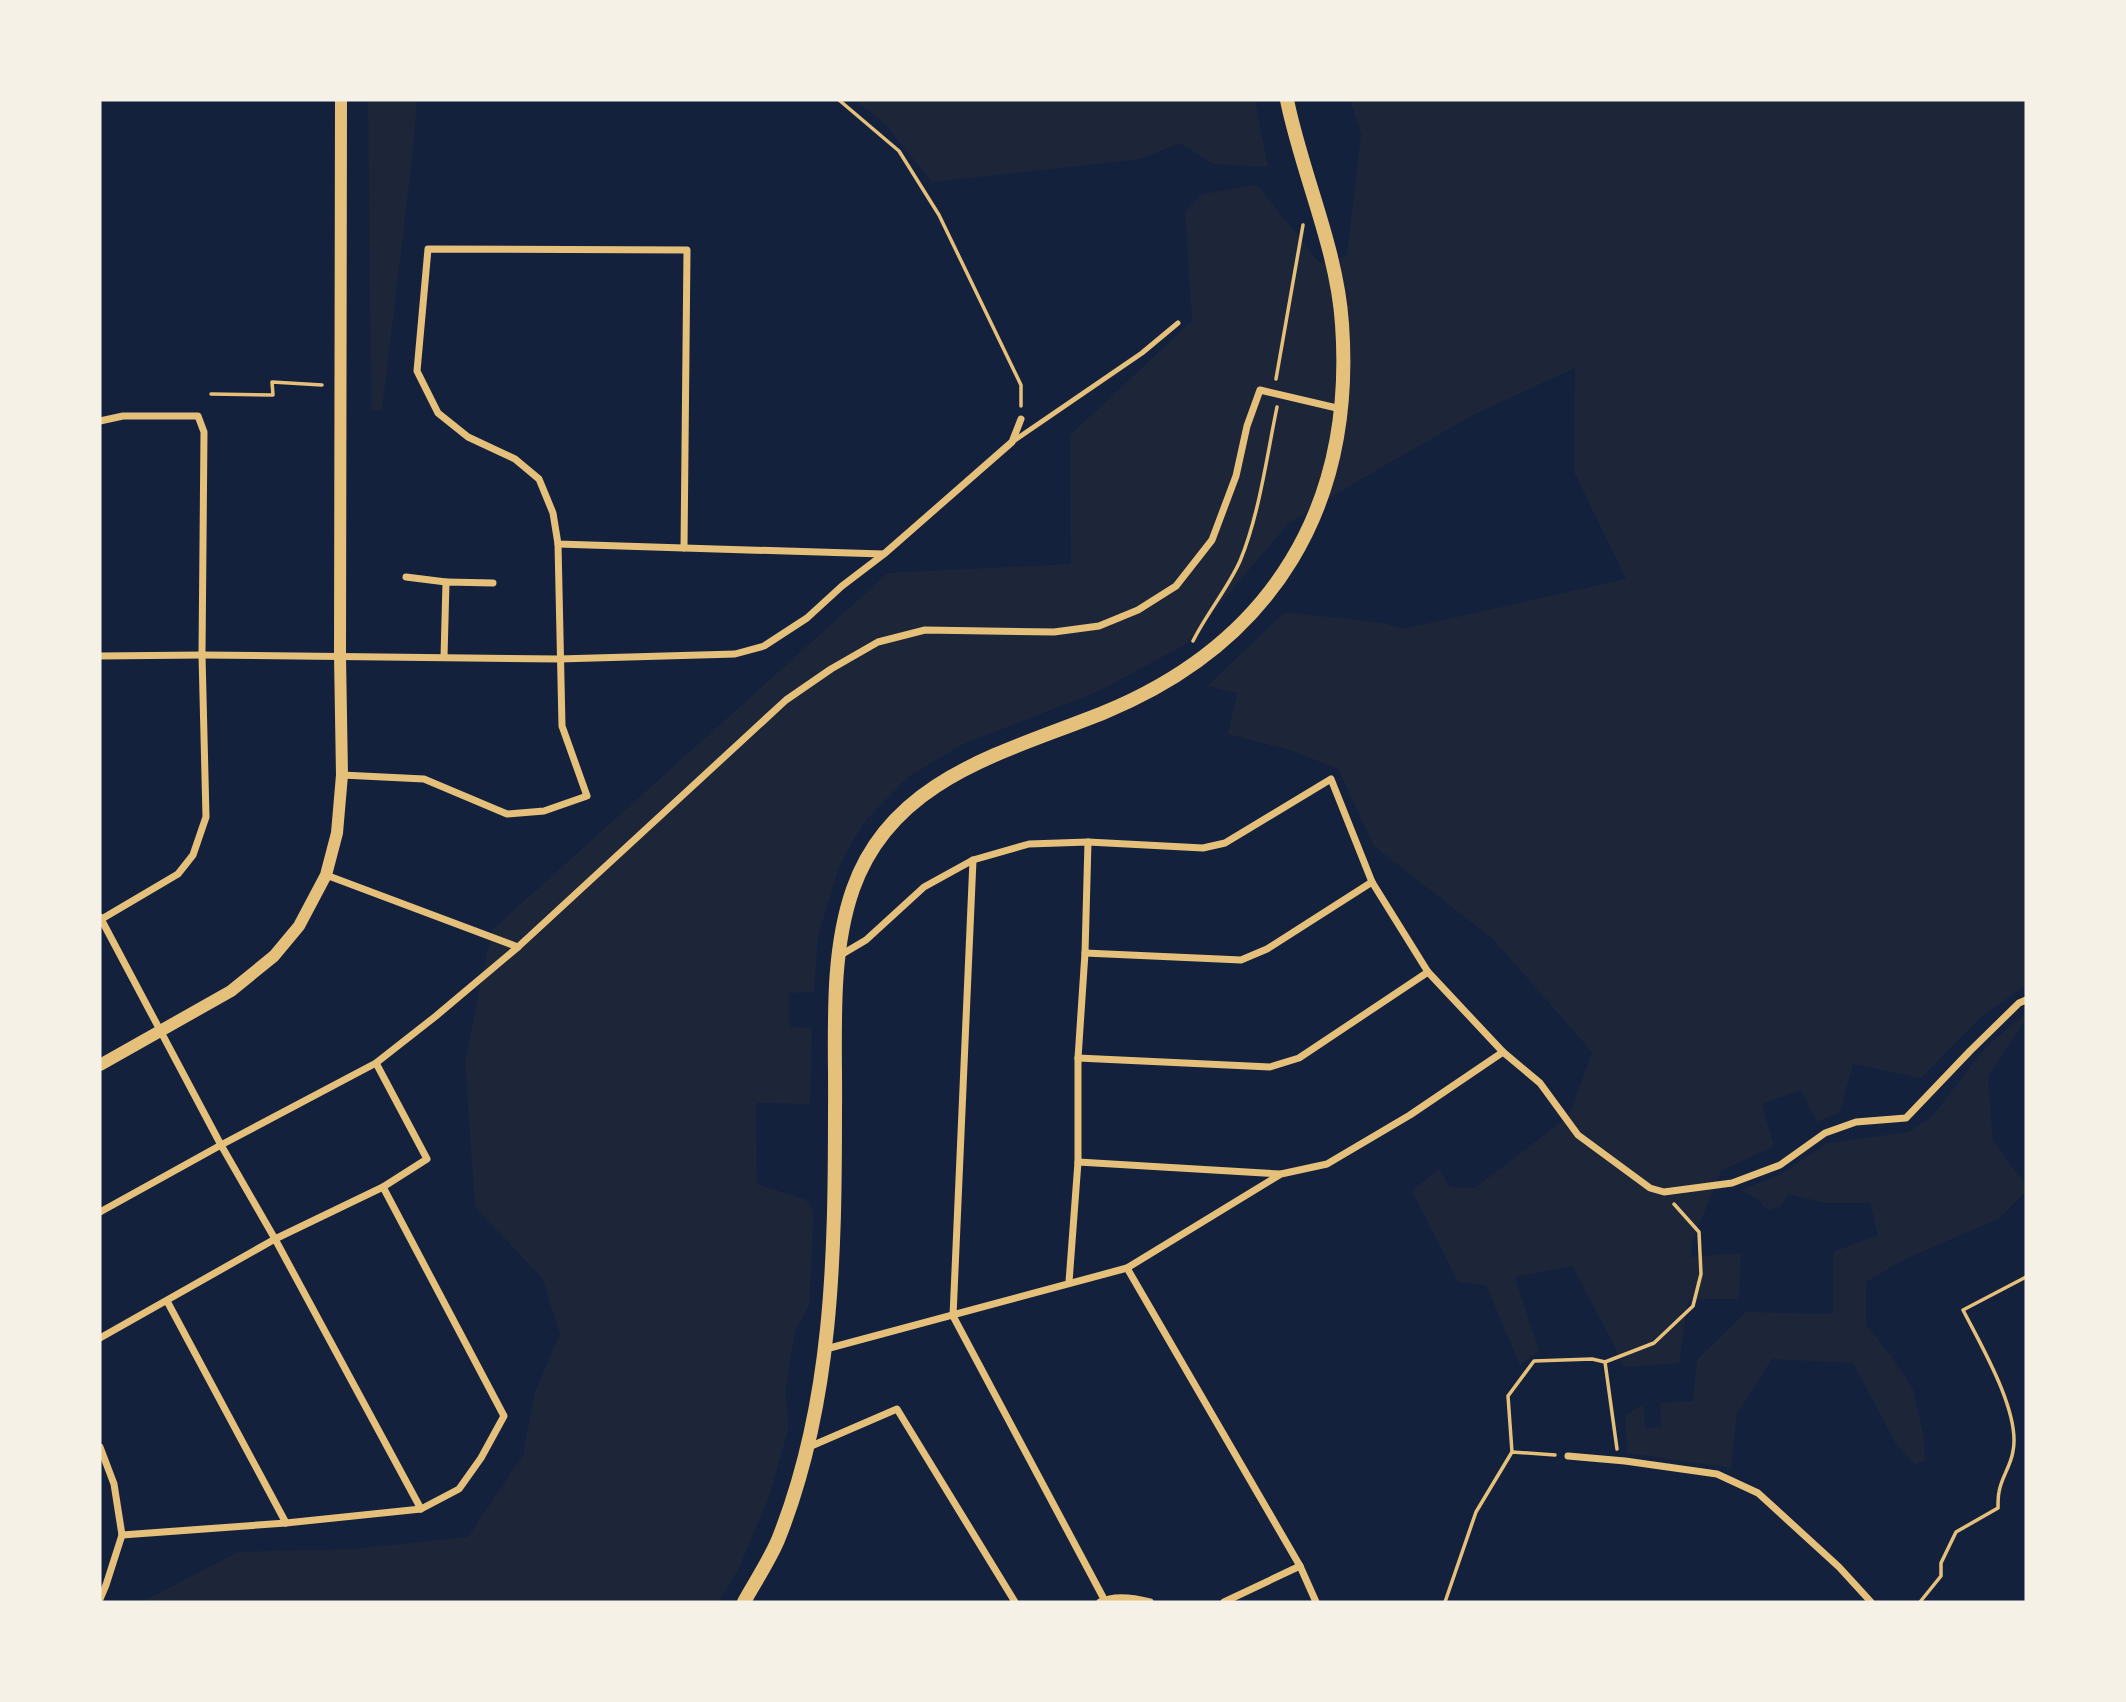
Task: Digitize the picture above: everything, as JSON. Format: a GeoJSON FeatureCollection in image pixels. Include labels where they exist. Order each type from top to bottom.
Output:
{"type":"FeatureCollection","features":[{"type":"Feature","properties":{"kind":"main road"},"geometry":{"type":"LineString","coordinates":[[744,1602],[776,1544],[808,1447],[826,1349],[835,1208],[838,957],[844,920],[862,865],[878,839],[898,817],[946,778],[982,760],[1145,693],[1178,674],[1246,620],[1279,581],[1303,543],[1324,490],[1336,447],[1342,409],[1342,320],[1336,278],[1287,100]]}},
{"type":"Feature","properties":{"kind":"street"},"geometry":{"type":"LineString","coordinates":[[100,1065],[231,991],[274,956],[299,926],[326,875],[337,833],[342,775],[341,100]]}},
{"type":"Feature","properties":{"kind":"street"},"geometry":{"type":"LineString","coordinates":[[342,775],[424,779],[508,814],[544,811],[587,796],[562,726],[558,544],[553,513],[539,479],[515,459],[468,437],[438,413],[417,371],[428,249],[687,250],[684,548]]}},
{"type":"Feature","properties":{"kind":"street"},"geometry":{"type":"LineString","coordinates":[[100,1212],[221,1144],[376,1063],[519,947],[786,700],[831,669],[878,642],[925,630],[1054,632],[1099,626],[1139,610],[1175,586],[1212,540],[1236,476],[1247,426],[1260,390],[1342,409]]}},
{"type":"Feature","properties":{"kind":"street"},"geometry":{"type":"LineString","coordinates":[[100,421],[123,416],[198,416],[204,432],[202,655],[206,817],[194,855],[178,874],[100,919],[421,1509]]}},
{"type":"Feature","properties":{"kind":"street"},"geometry":{"type":"LineString","coordinates":[[100,656],[559,659],[735,654],[764,646],[807,618],[1012,442],[1021,419]]}},
{"type":"Feature","properties":{"kind":"street"},"geometry":{"type":"LineString","coordinates":[[558,544],[884,554]]}},
{"type":"Feature","properties":{"kind":"street"},"geometry":{"type":"LineString","coordinates":[[406,577],[446,582],[493,583]]}},
{"type":"Feature","properties":{"kind":"street"},"geometry":{"type":"LineString","coordinates":[[444,657],[446,582]]}},
{"type":"Feature","properties":{"kind":"street"},"geometry":{"type":"LineString","coordinates":[[838,957],[866,940],[924,887],[973,860],[1029,844],[1088,842],[1203,848],[1225,843],[1331,779],[1372,882],[1428,972],[1503,1052],[1540,1083],[1578,1135],[1650,1188],[1664,1192],[1732,1183],[1780,1165],[1825,1132],[1856,1122],[1906,1118],[1970,1051],[2019,1003],[2026,1000]]}},
{"type":"Feature","properties":{"kind":"street"},"geometry":{"type":"LineString","coordinates":[[1069,1282],[1078,1162],[1078,1058],[1085,953],[1088,842]]}},
{"type":"Feature","properties":{"kind":"street"},"geometry":{"type":"LineString","coordinates":[[973,860],[953,1316],[1102,1601],[1134,1598],[1150,1602]]}},
{"type":"Feature","properties":{"kind":"street"},"geometry":{"type":"LineString","coordinates":[[326,875],[519,947]]}},
{"type":"Feature","properties":{"kind":"street"},"geometry":{"type":"LineString","coordinates":[[1085,953],[1241,960],[1267,949],[1372,882]]}},
{"type":"Feature","properties":{"kind":"street"},"geometry":{"type":"LineString","coordinates":[[1078,1058],[1270,1067],[1299,1058],[1428,972]]}},
{"type":"Feature","properties":{"kind":"street"},"geometry":{"type":"LineString","coordinates":[[1078,1162],[1281,1174],[1326,1164],[1410,1115],[1503,1052]]}},
{"type":"Feature","properties":{"kind":"street"},"geometry":{"type":"LineString","coordinates":[[100,1338],[275,1239],[383,1187],[427,1159],[376,1063]]}},
{"type":"Feature","properties":{"kind":"street"},"geometry":{"type":"LineString","coordinates":[[826,1349],[1127,1268],[1281,1174]]}},
{"type":"Feature","properties":{"kind":"street"},"geometry":{"type":"LineString","coordinates":[[122,1535],[286,1523],[421,1509],[459,1489],[505,1416],[383,1187]]}},
{"type":"Feature","properties":{"kind":"street"},"geometry":{"type":"LineString","coordinates":[[1127,1268],[1300,1566],[1316,1602]]}},
{"type":"Feature","properties":{"kind":"street"},"geometry":{"type":"LineString","coordinates":[[167,1301],[286,1523]]}},
{"type":"Feature","properties":{"kind":"street"},"geometry":{"type":"LineString","coordinates":[[808,1447],[897,1409],[1015,1602]]}},
{"type":"Feature","properties":{"kind":"street"},"geometry":{"type":"LineString","coordinates":[[100,1447],[114,1484],[122,1535],[100,1599]]}},
{"type":"Feature","properties":{"kind":"street"},"geometry":{"type":"LineString","coordinates":[[1568,1456],[1717,1474],[1758,1493],[1839,1567],[1871,1602]]}},
{"type":"Feature","properties":{"kind":"street"},"geometry":{"type":"LineString","coordinates":[[1224,1602],[1300,1566]]}},
{"type":"Feature","properties":{"kind":"lane"},"geometry":{"type":"LineString","coordinates":[[1012,442],[1142,353],[1178,323]]}},
{"type":"Feature","properties":{"kind":"path"},"geometry":{"type":"LineString","coordinates":[[839,100],[899,152],[939,215],[1021,386],[1021,419]]}},
{"type":"Feature","properties":{"kind":"path"},"geometry":{"type":"LineString","coordinates":[[1192,644],[1202,622],[1239,563],[1251,531],[1304,223]]}},
{"type":"Feature","properties":{"kind":"path"},"geometry":{"type":"LineString","coordinates":[[211,394],[273,396],[272,382],[321,385]]}},
{"type":"Feature","properties":{"kind":"path"},"geometry":{"type":"LineString","coordinates":[[1444,1602],[1476,1512],[1512,1452],[1508,1396],[1534,1361],[1592,1359],[1605,1362],[1654,1343],[1693,1306],[1701,1274],[1699,1232],[1664,1192]]}},
{"type":"Feature","properties":{"kind":"path"},"geometry":{"type":"LineString","coordinates":[[1920,1602],[1941,1576],[1941,1563],[1956,1532],[1998,1508],[1999,1491],[2013,1451],[2012,1420],[1995,1374],[1964,1310],[2026,1278]]}},
{"type":"Feature","properties":{"kind":"path"},"geometry":{"type":"LineString","coordinates":[[1605,1362],[1618,1461]]}},
{"type":"Feature","properties":{"kind":"path"},"geometry":{"type":"LineString","coordinates":[[1512,1452],[1568,1456]]}},
{"type":"Feature","properties":{"kind":"shaded area"},"geometry":{"type":"Polygon","coordinates":[[[368,100],[417,100],[382,410],[371,410],[368,100]]]}},
{"type":"Feature","properties":{"kind":"shaded area"},"geometry":{"type":"Polygon","coordinates":[[[854,100],[1255,100],[1268,167],[1213,164],[1180,143],[1140,159],[932,182],[884,123],[854,100]]]}},
{"type":"Feature","properties":{"kind":"shaded area"},"geometry":{"type":"Polygon","coordinates":[[[1350,100],[2026,100],[2026,985],[1981,1017],[1921,1078],[1853,1064],[1840,1112],[1817,1122],[1801,1090],[1762,1104],[1774,1146],[1721,1171],[1693,1240],[1691,1257],[1741,1253],[1739,1299],[1688,1299],[1679,1363],[1623,1367],[1572,1266],[1515,1277],[1539,1351],[1520,1365],[1486,1285],[1458,1282],[1412,1191],[1439,1169],[1450,1187],[1475,1188],[1569,1116],[1592,1052],[1493,939],[1374,846],[1338,769],[1293,751],[1228,734],[1237,693],[1207,686],[1285,612],[1383,623],[1403,629],[1626,579],[1574,472],[1575,368],[1475,414],[1288,524],[1186,644],[1099,691],[961,745],[908,777],[868,818],[838,870],[818,936],[814,992],[789,993],[789,1027],[812,1028],[810,1104],[756,1103],[757,1184],[806,1200],[814,1211],[809,1306],[795,1331],[785,1393],[789,1427],[768,1500],[739,1568],[719,1602],[147,1602],[148,1599],[238,1552],[353,1549],[468,1537],[523,1455],[535,1392],[560,1334],[542,1278],[475,1207],[465,1061],[492,930],[888,573],[1071,564],[1070,435],[1192,321],[1185,211],[1202,194],[1257,185],[1320,263],[1347,255],[1361,134],[1350,100]]]}},
{"type":"Feature","properties":{"kind":"shaded area"},"geometry":{"type":"Polygon","coordinates":[[[2026,1013],[2026,1019],[1988,1076],[1993,1141],[2026,1185],[2026,1191],[2000,1218],[1903,1260],[1866,1282],[1866,1325],[1913,1389],[1924,1438],[1925,1460],[1915,1465],[1896,1444],[1853,1363],[1772,1359],[1737,1414],[1731,1468],[1627,1453],[1625,1415],[1644,1404],[1645,1428],[1661,1427],[1660,1403],[1693,1401],[1697,1360],[1746,1312],[1833,1314],[1833,1252],[1878,1235],[1870,1203],[1825,1203],[1789,1194],[1780,1207],[1767,1210],[1757,1198],[1740,1190],[1780,1175],[1827,1143],[1909,1132],[1933,1115],[1986,1047],[2026,1013]]]}}]}
